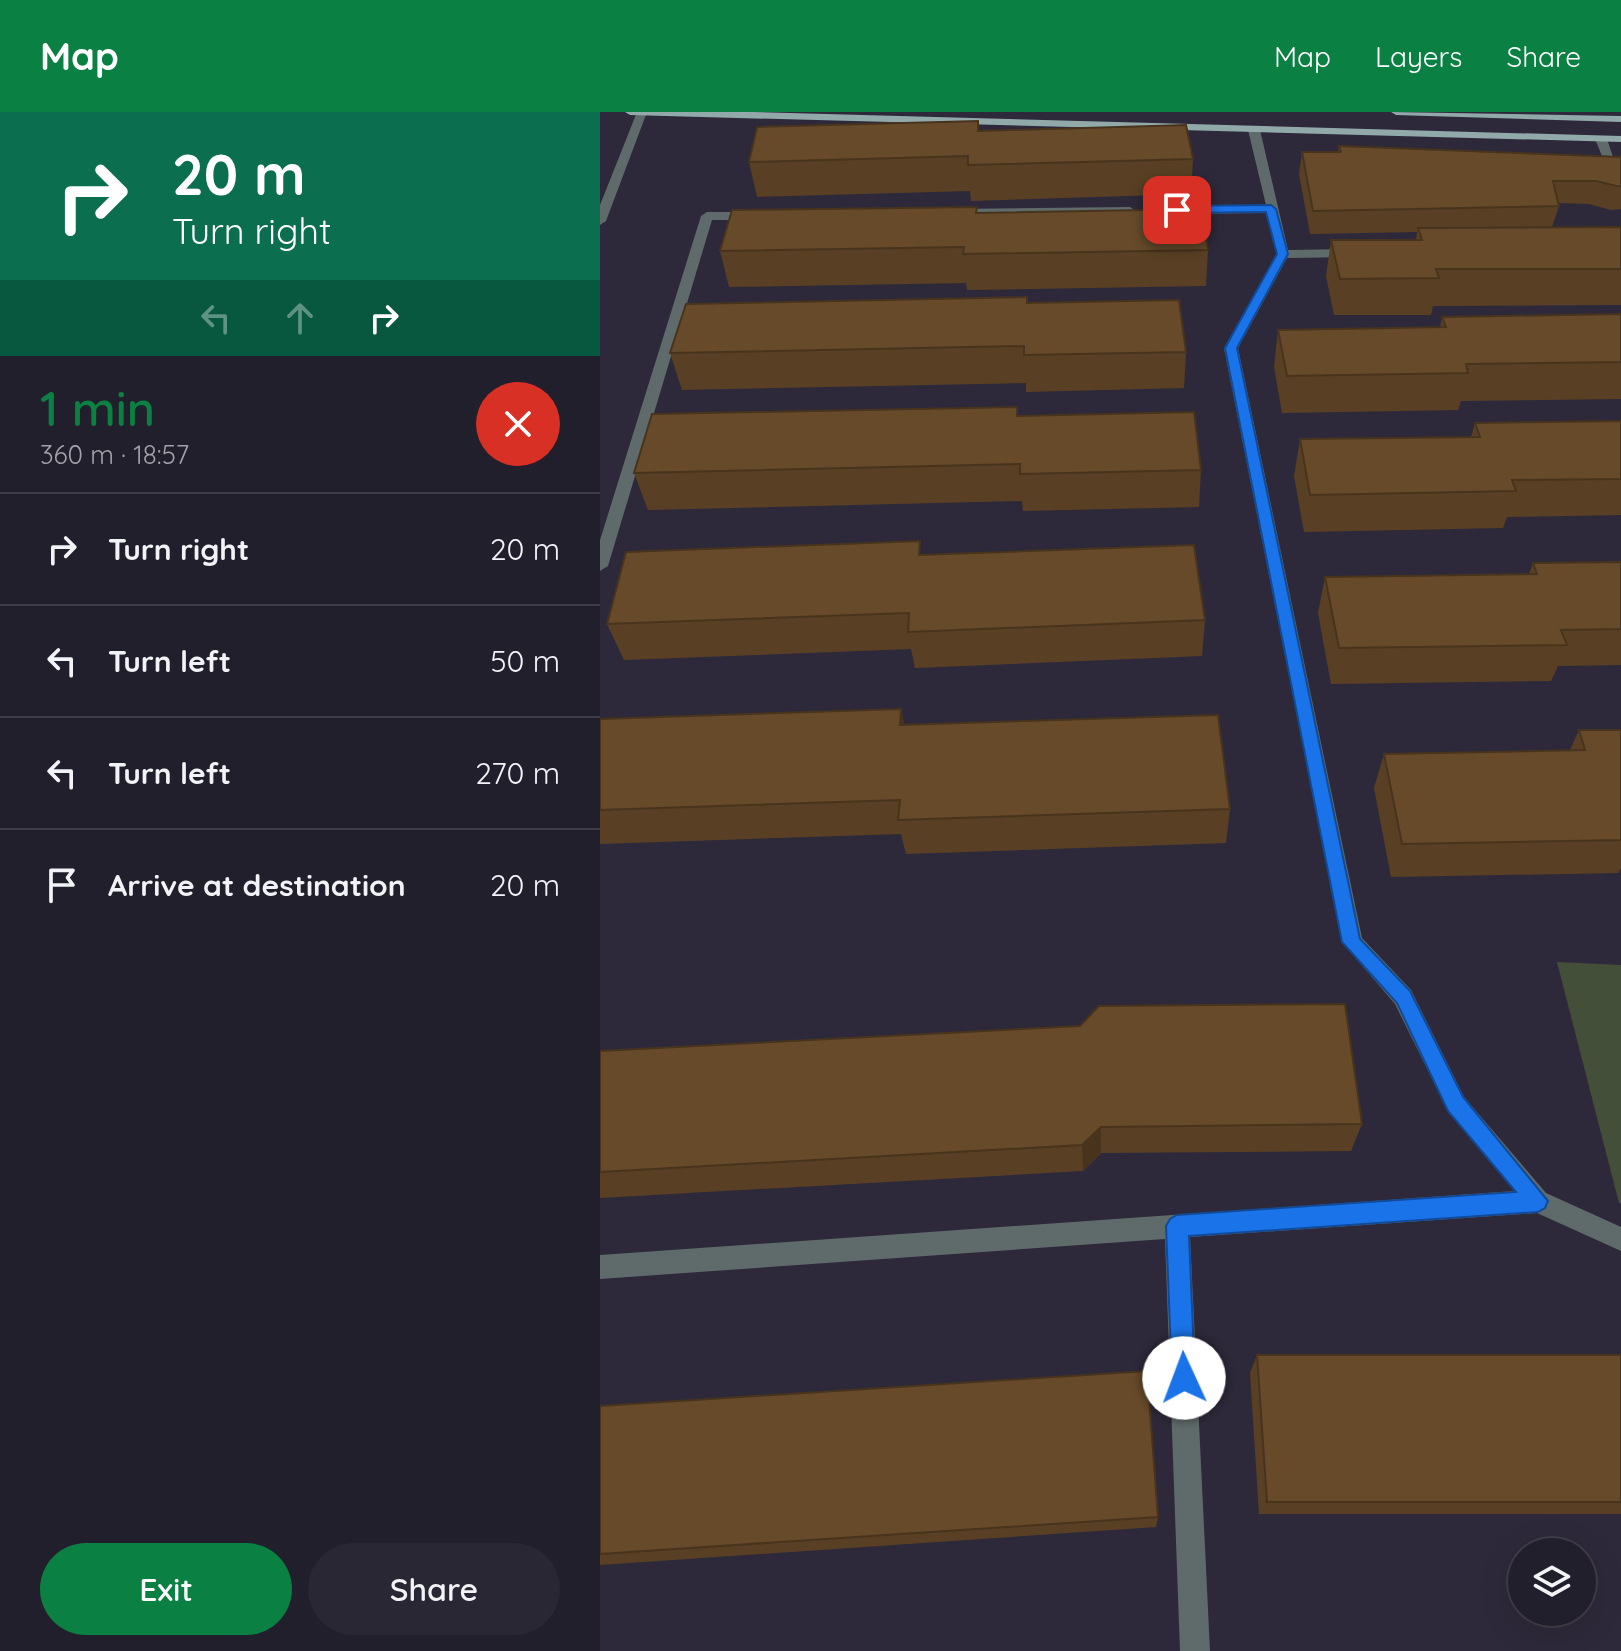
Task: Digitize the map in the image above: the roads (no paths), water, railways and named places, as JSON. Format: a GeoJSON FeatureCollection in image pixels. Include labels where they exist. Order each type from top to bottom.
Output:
{"type":"FeatureCollection","features":[{"type":"Feature","properties":{"kind":"main road"},"geometry":{"type":"LineString","coordinates":[[630,112],[1621,139]]}},
{"type":"Feature","properties":{"kind":"main road"},"geometry":{"type":"LineString","coordinates":[[1396,112],[1596,115],[1621,119]]}},
{"type":"Feature","properties":{"kind":"street"},"geometry":{"type":"LineString","coordinates":[[600,221],[642,112]]}},
{"type":"Feature","properties":{"kind":"street"},"geometry":{"type":"LineString","coordinates":[[1254,130],[1283,254],[1231,348],[1352,942],[1403,997],[1456,1104],[1538,1201],[1621,1239]]}},
{"type":"Feature","properties":{"kind":"street"},"geometry":{"type":"LineString","coordinates":[[1601,139],[1619,176],[1601,175]]}},
{"type":"Feature","properties":{"kind":"street"},"geometry":{"type":"LineString","coordinates":[[1161,210],[1271,209]]}},
{"type":"Feature","properties":{"kind":"street"},"geometry":{"type":"LineString","coordinates":[[942,213],[1146,210]]}},
{"type":"Feature","properties":{"kind":"street"},"geometry":{"type":"LineString","coordinates":[[600,566],[707,216],[770,216]]}},
{"type":"Feature","properties":{"kind":"street"},"geometry":{"type":"LineString","coordinates":[[1283,254],[1375,252]]}},
{"type":"Feature","properties":{"kind":"street"},"geometry":{"type":"LineString","coordinates":[[600,1267],[1538,1201]]}},
{"type":"Feature","properties":{"kind":"street"},"geometry":{"type":"LineString","coordinates":[[1177,1226],[1195,1651]]}}]}
